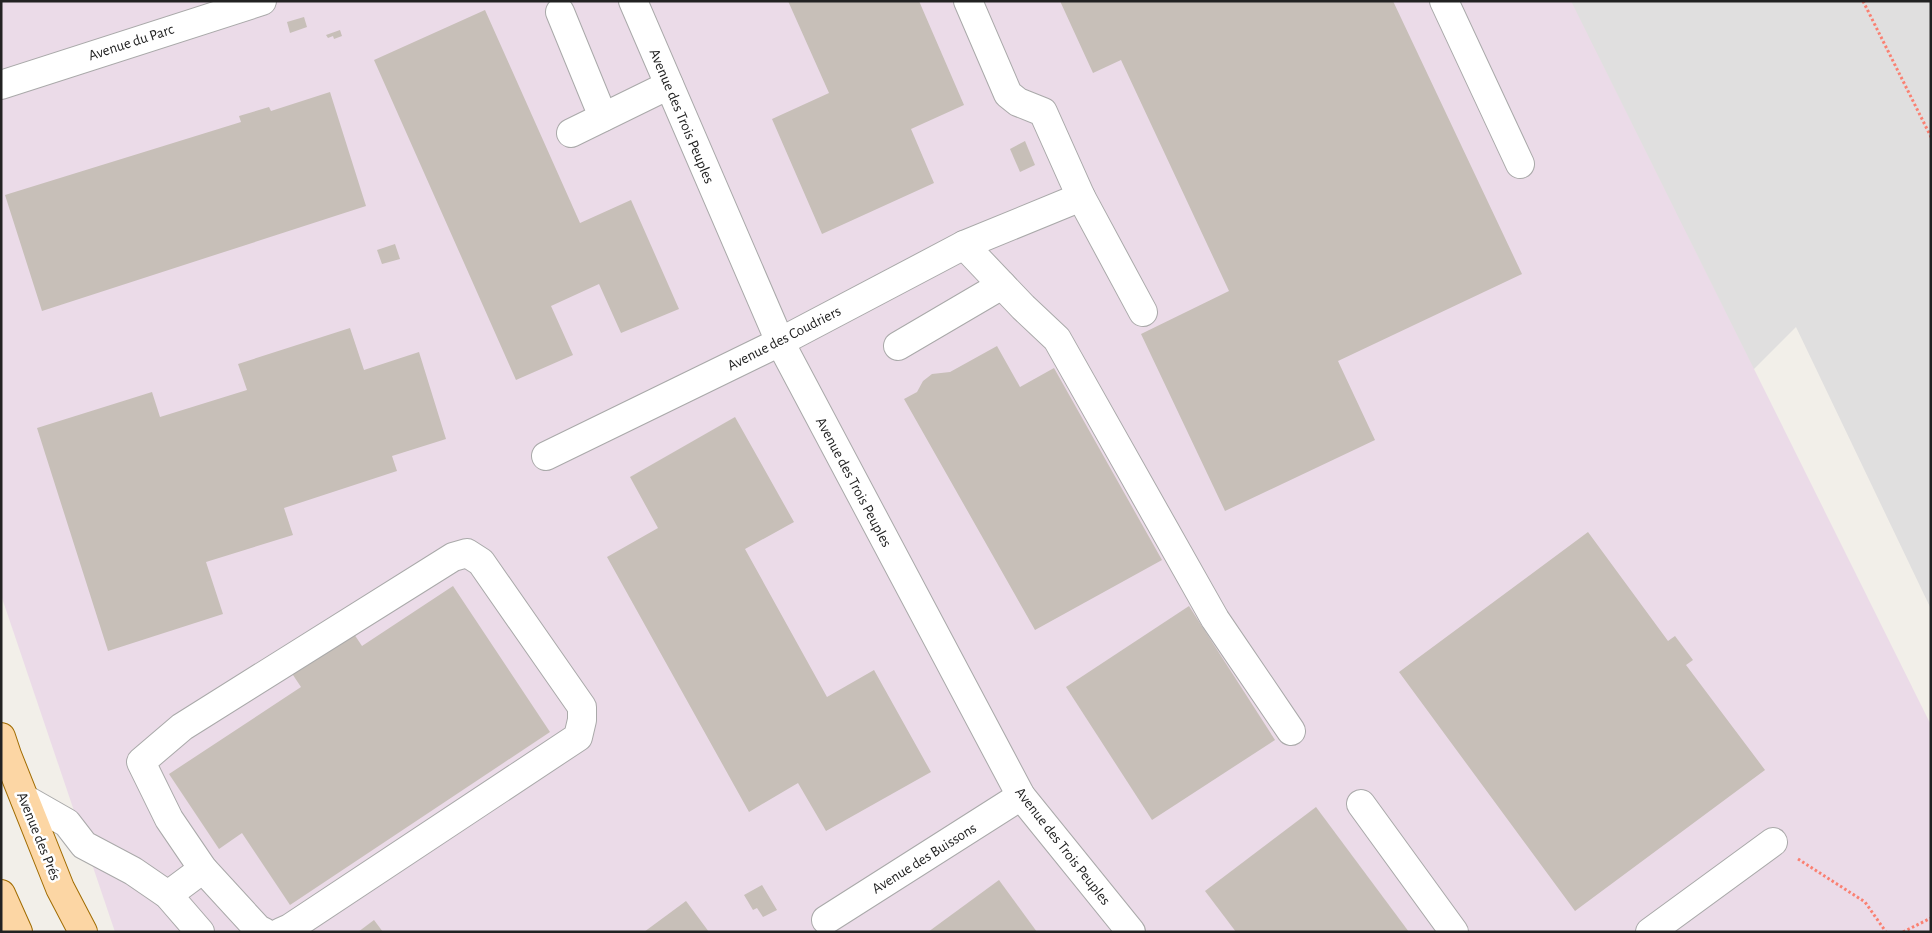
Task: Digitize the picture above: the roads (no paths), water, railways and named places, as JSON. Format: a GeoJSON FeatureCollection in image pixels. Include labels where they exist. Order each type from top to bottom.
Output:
{"type":"FeatureCollection","features":[{"type":"Feature","properties":{"kind":"main road","name":"Avenue des Prés"},"geometry":{"type":"LineString","coordinates":[[1,737],[60,888],[83,932]]}},
{"type":"Feature","properties":{"kind":"main road"},"geometry":{"type":"LineString","coordinates":[[1,894],[18,932]]}},
{"type":"Feature","properties":{"kind":"street","name":"Avenue du Parc"},"geometry":{"type":"LineString","coordinates":[[1,85],[262,1]]}},
{"type":"Feature","properties":{"kind":"street","name":"Avenue des Trois Peuples"},"geometry":{"type":"LineString","coordinates":[[633,1],[780,342],[1021,796],[1131,932]]}},
{"type":"Feature","properties":{"kind":"street"},"geometry":{"type":"LineString","coordinates":[[968,1],[1008,94],[1018,102],[1043,112],[1081,197],[1143,312]]}},
{"type":"Feature","properties":{"kind":"street"},"geometry":{"type":"LineString","coordinates":[[1444,1],[1520,164]]}},
{"type":"Feature","properties":{"kind":"street"},"geometry":{"type":"LineString","coordinates":[[560,12],[603,117]]}},
{"type":"Feature","properties":{"kind":"street"},"geometry":{"type":"LineString","coordinates":[[571,133],[669,85]]}},
{"type":"Feature","properties":{"kind":"street","name":"Avenue des Coudriers"},"geometry":{"type":"LineString","coordinates":[[546,456],[780,342],[964,245],[1081,197]]}},
{"type":"Feature","properties":{"kind":"street"},"geometry":{"type":"LineString","coordinates":[[964,245],[1057,340],[1215,619],[1291,731]]}},
{"type":"Feature","properties":{"kind":"street"},"geometry":{"type":"LineString","coordinates":[[898,346],[1002,285]]}},
{"type":"Feature","properties":{"kind":"street"},"geometry":{"type":"LineString","coordinates":[[264,932],[258,929],[203,869],[169,819],[141,762],[182,727],[452,557],[467,553],[481,562],[582,707],[582,720],[578,737],[290,928],[281,932]]}},
{"type":"Feature","properties":{"kind":"street","name":"Avenue des Buissons"},"geometry":{"type":"LineString","coordinates":[[826,920],[1021,796]]}},
{"type":"Feature","properties":{"kind":"street"},"geometry":{"type":"LineString","coordinates":[[25,799],[67,823],[84,845],[133,871],[168,895],[200,932]]}},
{"type":"Feature","properties":{"kind":"street"},"geometry":{"type":"LineString","coordinates":[[1361,804],[1454,932]]}},
{"type":"Feature","properties":{"kind":"street"},"geometry":{"type":"LineString","coordinates":[[1650,932],[1773,842]]}},
{"type":"Feature","properties":{"kind":"street"},"geometry":{"type":"LineString","coordinates":[[168,895],[203,869]]}}]}
